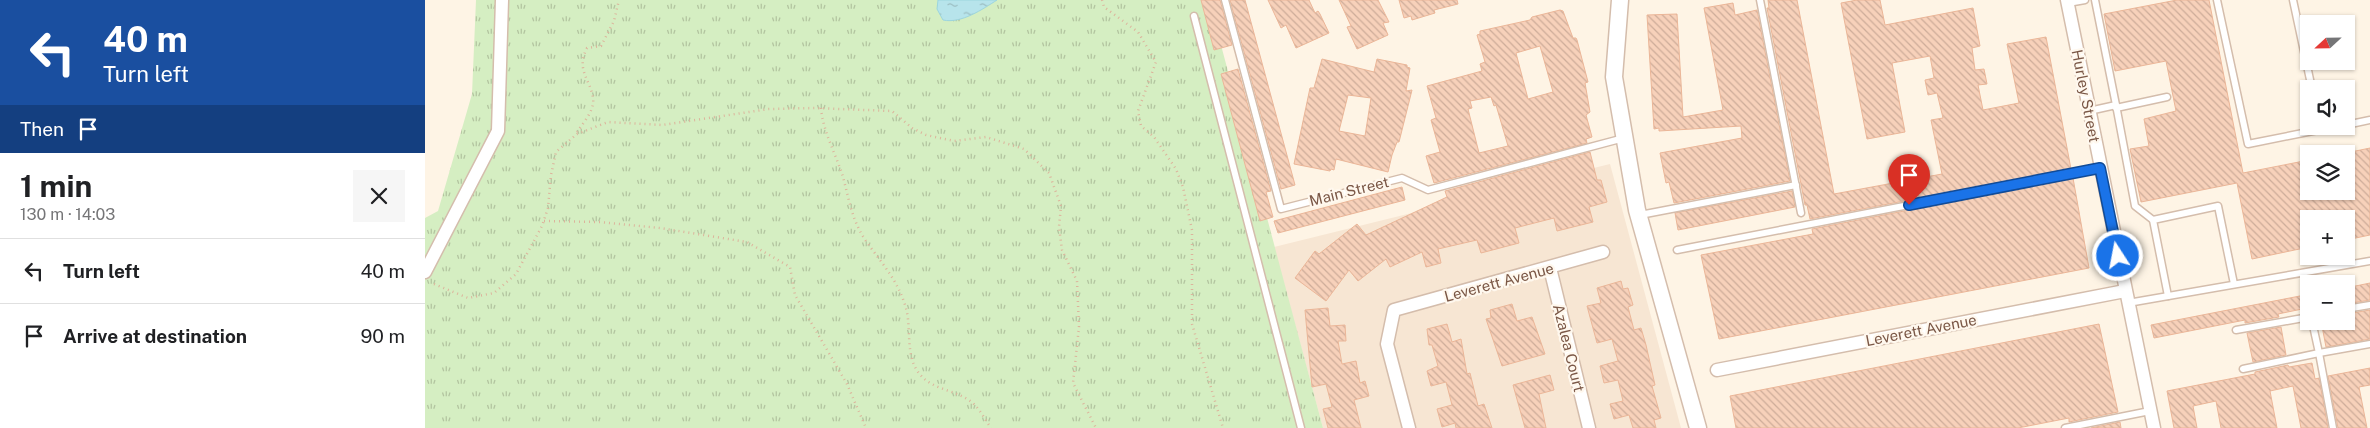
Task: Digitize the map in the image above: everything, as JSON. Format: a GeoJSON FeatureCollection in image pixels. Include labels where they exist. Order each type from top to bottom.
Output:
{"type":"FeatureCollection","features":[{"type":"Feature","properties":{"kind":"street"},"geometry":{"type":"LineString","coordinates":[[425,272],[498,131],[502,0]]}},
{"type":"Feature","properties":{"kind":"street"},"geometry":{"type":"LineString","coordinates":[[1620,0],[1614,77],[1624,138],[1639,215],[1698,428]]}},
{"type":"Feature","properties":{"kind":"street","name":"Hurley Street"},"geometry":{"type":"LineString","coordinates":[[2068,2],[2126,297],[2154,428]]}},
{"type":"Feature","properties":{"kind":"street","name":"Leverett Avenue"},"geometry":{"type":"LineString","coordinates":[[1409,428],[1387,344],[1394,310],[1603,252]]}},
{"type":"Feature","properties":{"kind":"street","name":"Azalea Court"},"geometry":{"type":"LineString","coordinates":[[1550,268],[1589,428]]}},
{"type":"Feature","properties":{"kind":"street","name":"Leverett Avenue"},"geometry":{"type":"LineString","coordinates":[[1717,370],[2126,297]]}},
{"type":"Feature","properties":{"kind":"lane","name":"Main Street"},"geometry":{"type":"LineString","coordinates":[[1225,0],[1281,209],[1402,178],[1429,190],[1624,138]]}},
{"type":"Feature","properties":{"kind":"lane"},"geometry":{"type":"LineString","coordinates":[[1761,0],[1801,213]]}},
{"type":"Feature","properties":{"kind":"lane"},"geometry":{"type":"LineString","coordinates":[[2068,2],[2085,0]]}},
{"type":"Feature","properties":{"kind":"lane"},"geometry":{"type":"LineString","coordinates":[[2095,0],[2135,206],[2153,220],[2169,296]]}},
{"type":"Feature","properties":{"kind":"lane"},"geometry":{"type":"LineString","coordinates":[[2217,0],[2248,144],[2300,132]]}},
{"type":"Feature","properties":{"kind":"lane"},"geometry":{"type":"LineString","coordinates":[[2293,0],[2310,80]]}},
{"type":"Feature","properties":{"kind":"lane"},"geometry":{"type":"LineString","coordinates":[[1194,16],[1301,428]]}},
{"type":"Feature","properties":{"kind":"lane"},"geometry":{"type":"LineString","coordinates":[[2089,110],[2167,98]]}},
{"type":"Feature","properties":{"kind":"lane"},"geometry":{"type":"LineString","coordinates":[[2355,123],[2370,120]]}},
{"type":"Feature","properties":{"kind":"lane"},"geometry":{"type":"LineString","coordinates":[[1677,250],[2100,168]]}},
{"type":"Feature","properties":{"kind":"lane"},"geometry":{"type":"LineString","coordinates":[[1639,215],[1796,185]]}},
{"type":"Feature","properties":{"kind":"lane"},"geometry":{"type":"LineString","coordinates":[[2153,220],[2218,206],[2234,284]]}},
{"type":"Feature","properties":{"kind":"lane"},"geometry":{"type":"LineString","coordinates":[[2126,297],[2169,296],[2370,260]]}},
{"type":"Feature","properties":{"kind":"lane"},"geometry":{"type":"LineString","coordinates":[[2355,308],[2370,304]]}},
{"type":"Feature","properties":{"kind":"lane"},"geometry":{"type":"LineString","coordinates":[[2236,330],[2300,319]]}},
{"type":"Feature","properties":{"kind":"lane"},"geometry":{"type":"LineString","coordinates":[[2314,330],[2333,428]]}},
{"type":"Feature","properties":{"kind":"lane"},"geometry":{"type":"LineString","coordinates":[[2243,369],[2370,344]]}},
{"type":"Feature","properties":{"kind":"lane"},"geometry":{"type":"LineString","coordinates":[[2065,428],[2150,412]]}},
{"type":"Feature","properties":{"kind":"path"},"geometry":{"type":"LineString","coordinates":[[434,284],[467,298],[494,294],[517,274],[544,221],[556,152],[577,134],[590,114],[593,98],[585,78],[582,58],[587,48],[601,46],[614,21],[619,0]]}},
{"type":"Feature","properties":{"kind":"path"},"geometry":{"type":"LineString","coordinates":[[1102,0],[1104,7],[1138,32],[1156,62],[1138,111],[1141,126],[1154,137],[1175,169],[1183,187],[1192,230],[1192,324],[1223,428]]}},
{"type":"Feature","properties":{"kind":"path"},"geometry":{"type":"LineString","coordinates":[[577,134],[608,122],[662,125],[769,109],[821,108],[891,111],[912,128],[925,135],[954,140],[986,137],[1024,149],[1049,172],[1061,206],[1059,227],[1062,250],[1077,281],[1079,327],[1073,383],[1096,428]]}},
{"type":"Feature","properties":{"kind":"path"},"geometry":{"type":"LineString","coordinates":[[821,108],[830,147],[843,176],[849,208],[865,240],[897,283],[905,304],[911,333],[910,358],[919,373],[937,388],[966,398],[975,404],[991,428]]}},
{"type":"Feature","properties":{"kind":"path"},"geometry":{"type":"LineString","coordinates":[[544,221],[570,220],[626,225],[747,242],[790,267],[795,295],[847,384],[866,428]]}},
{"type":"Feature","properties":{"kind":"shaded area"},"geometry":{"type":"Polygon","coordinates":[[[1610,164],[1681,428],[1323,428],[1274,247],[1610,164]]]}},
{"type":"Feature","properties":{"kind":"green space"},"geometry":{"type":"Polygon","coordinates":[[[476,0],[1209,0],[1323,428],[425,428],[425,218],[438,211],[472,94],[476,0]]]}},
{"type":"Feature","properties":{"kind":"water"},"geometry":{"type":"Polygon","coordinates":[[[938,0],[997,0],[971,15],[950,21],[943,20],[937,9],[938,0]]]}},
{"type":"Feature","properties":{"kind":"building"},"geometry":{"type":"Polygon","coordinates":[[[1201,0],[1220,0],[1232,45],[1214,50],[1201,0]]]}},
{"type":"Feature","properties":{"kind":"building"},"geometry":{"type":"Polygon","coordinates":[[[1230,0],[1245,0],[1295,185],[1281,189],[1230,0]]]}},
{"type":"Feature","properties":{"kind":"building"},"geometry":{"type":"Polygon","coordinates":[[[1268,0],[1309,0],[1315,13],[1318,11],[1320,14],[1329,33],[1296,48],[1286,25],[1281,28],[1268,0]]]}},
{"type":"Feature","properties":{"kind":"building"},"geometry":{"type":"Polygon","coordinates":[[[1339,0],[1378,0],[1389,22],[1383,23],[1388,35],[1357,49],[1347,27],[1351,26],[1339,0]]]}},
{"type":"Feature","properties":{"kind":"building"},"geometry":{"type":"Polygon","coordinates":[[[1399,0],[1457,0],[1458,4],[1434,10],[1435,13],[1412,20],[1411,16],[1404,18],[1399,0]]]}},
{"type":"Feature","properties":{"kind":"building"},"geometry":{"type":"Polygon","coordinates":[[[1768,0],[1797,0],[1834,194],[1942,174],[1931,120],[1943,118],[1937,93],[1928,95],[1925,80],[1934,78],[1930,56],[1892,63],[1905,132],[1867,139],[1841,3],[1857,0],[1880,0],[1885,25],[1973,8],[1980,46],[1972,48],[1975,70],[1984,69],[1987,84],[1978,85],[1983,110],[2019,103],[2007,44],[2046,37],[2071,169],[1810,219],[1807,205],[1805,205],[1767,8],[1769,8],[1768,0]]]}},
{"type":"Feature","properties":{"kind":"building"},"geometry":{"type":"Polygon","coordinates":[[[2177,0],[2209,0],[2243,173],[2300,162],[2300,200],[2355,200],[2355,151],[2370,148],[2370,235],[2355,238],[2355,210],[2300,210],[2300,249],[2252,259],[2237,183],[2141,202],[2130,149],[2149,146],[2144,119],[2176,111],[2166,61],[2115,71],[2104,14],[2177,0]]]}},
{"type":"Feature","properties":{"kind":"building"},"geometry":{"type":"Polygon","coordinates":[[[1733,3],[1735,15],[1757,10],[1790,181],[1674,203],[1669,182],[1666,183],[1660,153],[1742,138],[1741,126],[1659,131],[1659,128],[1654,129],[1647,15],[1677,14],[1683,117],[1723,110],[1704,8],[1733,3]]]}},
{"type":"Feature","properties":{"kind":"building"},"geometry":{"type":"Polygon","coordinates":[[[1560,10],[1563,11],[1573,38],[1577,40],[1588,82],[1585,83],[1590,112],[1586,115],[1592,137],[1586,139],[1587,143],[1434,183],[1426,156],[1440,152],[1431,120],[1436,118],[1427,86],[1482,71],[1480,64],[1485,62],[1477,35],[1480,34],[1480,31],[1530,20],[1532,17],[1560,10]],[[1540,46],[1516,53],[1528,99],[1553,92],[1540,46]],[[1491,97],[1470,101],[1472,108],[1468,109],[1479,153],[1508,146],[1496,105],[1494,106],[1491,97]]]}},
{"type":"Feature","properties":{"kind":"building"},"geometry":{"type":"Polygon","coordinates":[[[1322,59],[1374,72],[1377,59],[1407,65],[1410,68],[1406,91],[1412,90],[1399,142],[1397,142],[1392,155],[1388,172],[1336,159],[1334,170],[1331,169],[1330,171],[1294,164],[1310,88],[1314,88],[1322,59]],[[1348,95],[1339,131],[1365,136],[1371,98],[1348,95]]]}},
{"type":"Feature","properties":{"kind":"building"},"geometry":{"type":"Polygon","coordinates":[[[1238,69],[1271,191],[1266,192],[1273,217],[1260,221],[1221,74],[1238,69]]]}},
{"type":"Feature","properties":{"kind":"building"},"geometry":{"type":"Polygon","coordinates":[[[1590,152],[1597,180],[1601,180],[1607,202],[1589,207],[1593,222],[1557,231],[1554,218],[1515,228],[1519,243],[1481,253],[1477,240],[1438,249],[1441,263],[1426,267],[1422,252],[1390,267],[1386,259],[1358,281],[1349,270],[1326,301],[1295,278],[1315,251],[1319,254],[1357,224],[1366,235],[1447,197],[1445,191],[1590,152]]]}},
{"type":"Feature","properties":{"kind":"building"},"geometry":{"type":"Polygon","coordinates":[[[2073,178],[2089,268],[1719,339],[1701,255],[1813,234],[1812,229],[2073,178]]]}},
{"type":"Feature","properties":{"kind":"building"},"geometry":{"type":"Polygon","coordinates":[[[1402,187],[1405,200],[1278,233],[1274,221],[1402,187]]]}},
{"type":"Feature","properties":{"kind":"building"},"geometry":{"type":"Polygon","coordinates":[[[1792,191],[1795,207],[1678,230],[1675,213],[1792,191]]]}},
{"type":"Feature","properties":{"kind":"building"},"geometry":{"type":"Polygon","coordinates":[[[1621,281],[1623,289],[1628,288],[1633,305],[1628,307],[1634,330],[1641,328],[1646,345],[1655,385],[1652,386],[1661,418],[1654,420],[1656,428],[1633,428],[1629,415],[1614,419],[1610,404],[1623,401],[1618,380],[1604,383],[1600,366],[1618,361],[1612,339],[1597,343],[1587,306],[1601,303],[1597,288],[1621,281]]]}},
{"type":"Feature","properties":{"kind":"building"},"geometry":{"type":"Polygon","coordinates":[[[2370,283],[2370,300],[2355,302],[2355,286],[2370,283]]]}},
{"type":"Feature","properties":{"kind":"building"},"geometry":{"type":"Polygon","coordinates":[[[2300,296],[2300,309],[2278,314],[2279,317],[2245,323],[2245,320],[2154,338],[2151,325],[2300,296]]]}},
{"type":"Feature","properties":{"kind":"building"},"geometry":{"type":"Polygon","coordinates":[[[1512,304],[1517,321],[1532,317],[1545,354],[1502,366],[1486,319],[1491,318],[1490,310],[1512,304]]]}},
{"type":"Feature","properties":{"kind":"building"},"geometry":{"type":"Polygon","coordinates":[[[1328,308],[1330,326],[1345,325],[1346,341],[1338,341],[1342,364],[1356,361],[1360,383],[1365,381],[1369,396],[1354,400],[1361,428],[1328,428],[1323,409],[1332,407],[1326,384],[1312,387],[1305,310],[1328,308]]]}},
{"type":"Feature","properties":{"kind":"building"},"geometry":{"type":"Polygon","coordinates":[[[2370,310],[2370,339],[2326,347],[2323,330],[2355,330],[2355,312],[2370,310]]]}},
{"type":"Feature","properties":{"kind":"building"},"geometry":{"type":"Polygon","coordinates":[[[1447,324],[1452,342],[1461,339],[1467,374],[1470,373],[1478,406],[1484,404],[1492,428],[1456,428],[1455,423],[1442,427],[1437,409],[1452,405],[1446,382],[1431,386],[1427,371],[1438,366],[1432,345],[1429,345],[1427,329],[1447,324]]]}},
{"type":"Feature","properties":{"kind":"building"},"geometry":{"type":"Polygon","coordinates":[[[2099,324],[2118,412],[2069,422],[2069,418],[2018,428],[1736,428],[1730,396],[2099,324]]]}},
{"type":"Feature","properties":{"kind":"building"},"geometry":{"type":"Polygon","coordinates":[[[2281,327],[2286,355],[2253,362],[2247,333],[2281,327]]]}},
{"type":"Feature","properties":{"kind":"building"},"geometry":{"type":"Polygon","coordinates":[[[2312,363],[2315,379],[2319,378],[2328,428],[2301,428],[2293,386],[2270,391],[2277,428],[2221,428],[2216,401],[2193,406],[2197,428],[2174,428],[2167,391],[2255,374],[2255,372],[2288,365],[2289,367],[2312,363]]]}},
{"type":"Feature","properties":{"kind":"building"},"geometry":{"type":"Polygon","coordinates":[[[2370,368],[2370,385],[2359,387],[2367,428],[2338,428],[2328,376],[2370,368]]]}},
{"type":"Feature","properties":{"kind":"building"},"geometry":{"type":"Polygon","coordinates":[[[1550,375],[1554,390],[1539,394],[1546,428],[1525,428],[1513,385],[1550,375]]]}},
{"type":"Feature","properties":{"kind":"building"},"geometry":{"type":"Polygon","coordinates":[[[2120,422],[2121,428],[2091,428],[2120,422]]]}},
{"type":"Feature","properties":{"kind":"route"},"geometry":{"type":"LineString","coordinates":[[1909,205],[2100,168],[2118,256]]}}]}
